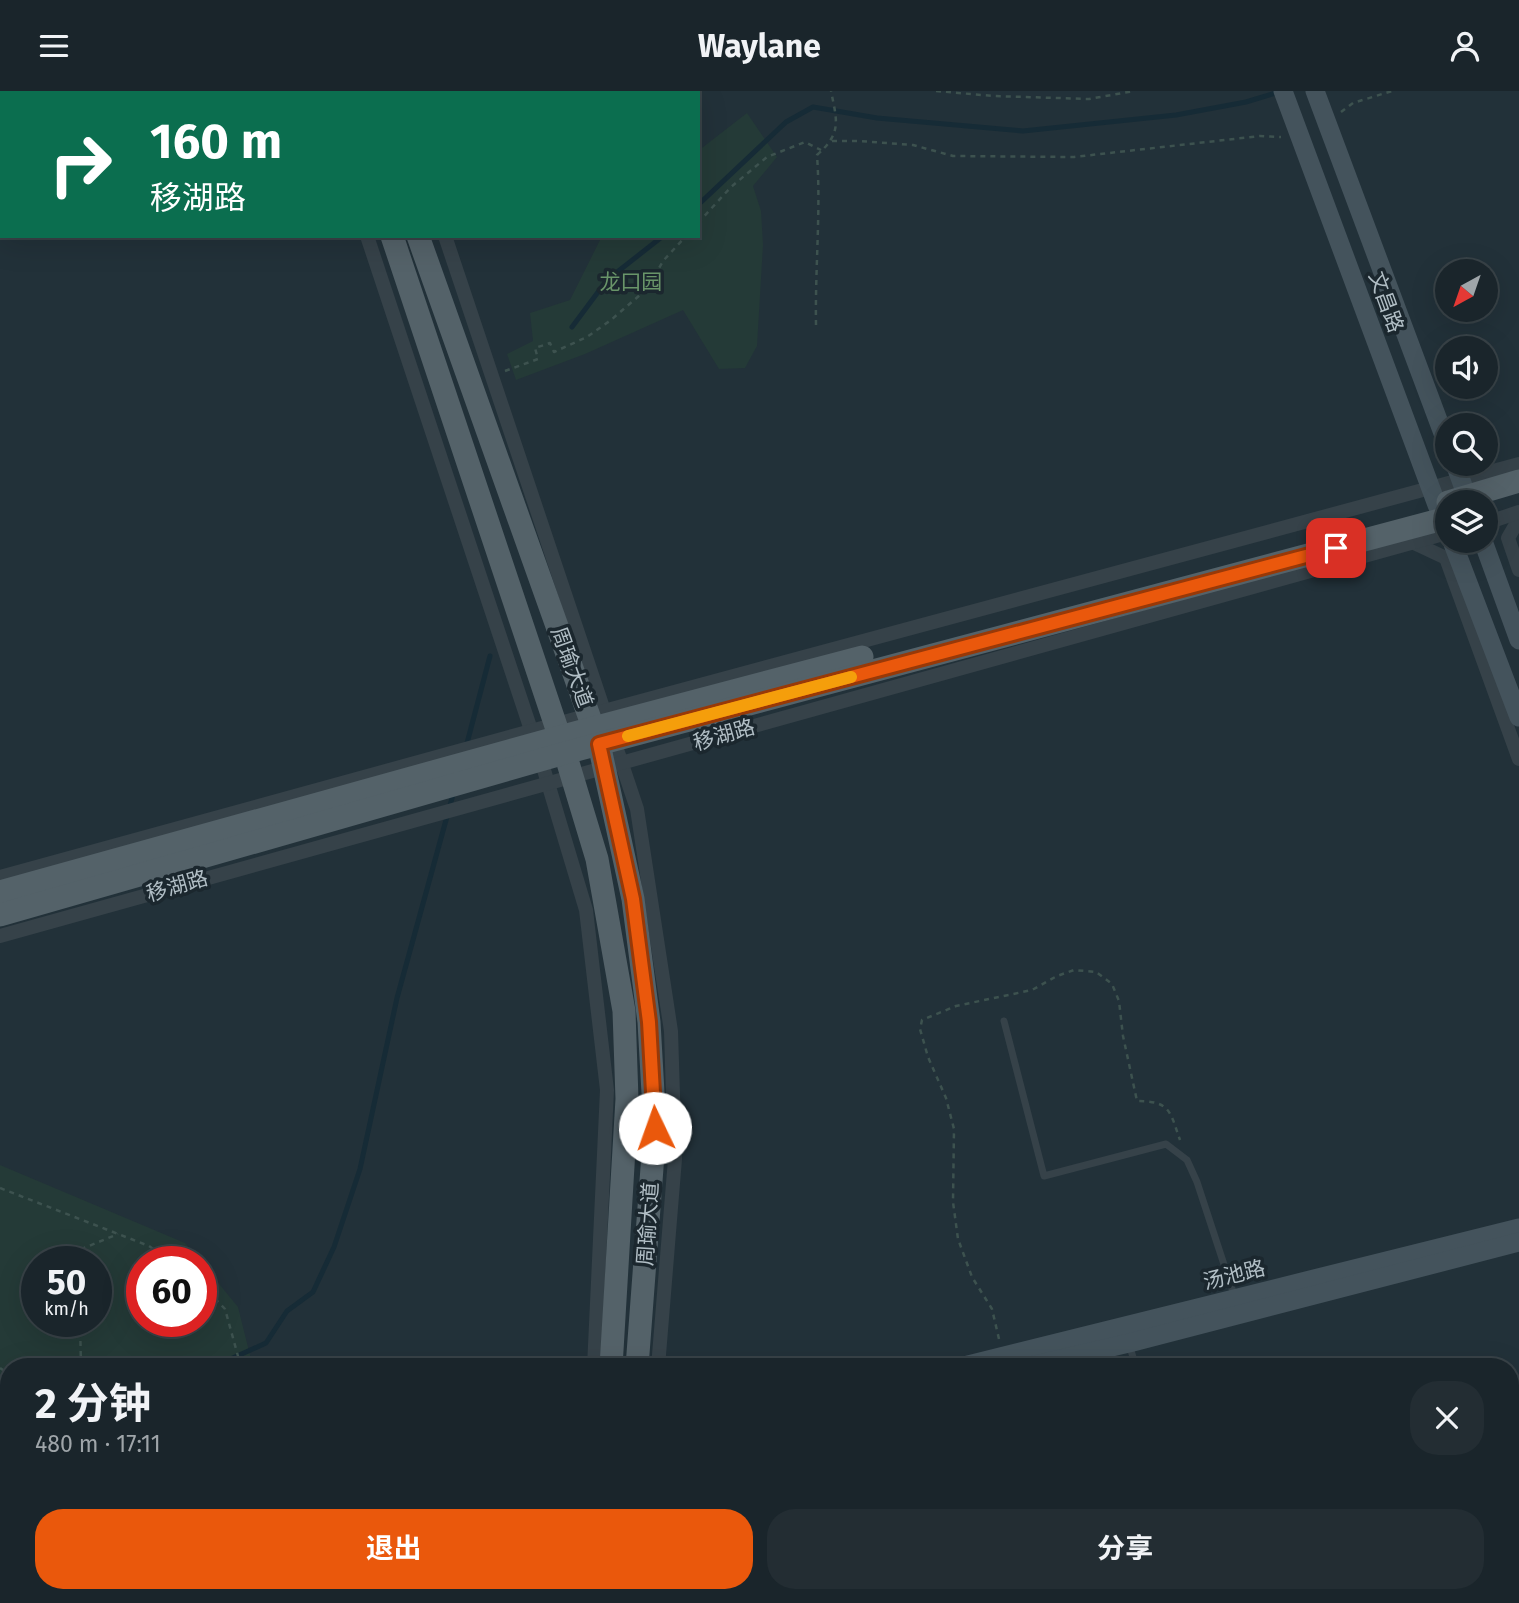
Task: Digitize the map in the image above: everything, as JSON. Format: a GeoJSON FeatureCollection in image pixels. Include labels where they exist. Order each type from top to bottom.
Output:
{"type":"FeatureCollection","features":[{"type":"Feature","properties":{"kind":"main road","name":"周瑜大道"},"geometry":{"type":"LineString","coordinates":[[393,238],[560,738],[597,859],[624,1011],[627,1099],[612,1358]]}},
{"type":"Feature","properties":{"kind":"main road","name":"周瑜大道"},"geometry":{"type":"LineString","coordinates":[[419,238],[613,765],[649,1022],[654,1115],[638,1358]]}},
{"type":"Feature","properties":{"kind":"main road"},"geometry":{"type":"LineString","coordinates":[[1493,490],[1519,481]]}},
{"type":"Feature","properties":{"kind":"main road"},"geometry":{"type":"LineString","coordinates":[[1498,499],[1519,496]]}},
{"type":"Feature","properties":{"kind":"main road","name":"移湖路"},"geometry":{"type":"LineString","coordinates":[[0,893],[601,727],[1435,509]]}},
{"type":"Feature","properties":{"kind":"main road","name":"移湖路"},"geometry":{"type":"LineString","coordinates":[[0,915],[461,766]]}},
{"type":"Feature","properties":{"kind":"street","name":"文昌路"},"geometry":{"type":"LineString","coordinates":[[1283,91],[1447,490]]}},
{"type":"Feature","properties":{"kind":"street","name":"文昌路"},"geometry":{"type":"LineString","coordinates":[[1315,91],[1435,413]]}},
{"type":"Feature","properties":{"kind":"street"},"geometry":{"type":"LineString","coordinates":[[368,238],[536,745],[586,909],[607,1090],[594,1358]]}},
{"type":"Feature","properties":{"kind":"street"},"geometry":{"type":"LineString","coordinates":[[446,238],[601,727]]}},
{"type":"Feature","properties":{"kind":"street"},"geometry":{"type":"LineString","coordinates":[[1476,490],[1519,464]]}},
{"type":"Feature","properties":{"kind":"street","name":"移湖路"},"geometry":{"type":"LineString","coordinates":[[560,738],[1435,509]]}},
{"type":"Feature","properties":{"kind":"street"},"geometry":{"type":"LineString","coordinates":[[1498,519],[1519,512]]}},
{"type":"Feature","properties":{"kind":"street"},"geometry":{"type":"LineString","coordinates":[[1519,519],[1508,538],[1519,570]]}},
{"type":"Feature","properties":{"kind":"street","name":"移湖路"},"geometry":{"type":"LineString","coordinates":[[0,936],[1414,543],[1435,522]]}},
{"type":"Feature","properties":{"kind":"street"},"geometry":{"type":"LineString","coordinates":[[1414,543],[1446,558],[1519,759]]}},
{"type":"Feature","properties":{"kind":"street"},"geometry":{"type":"LineString","coordinates":[[1457,553],[1519,717]]}},
{"type":"Feature","properties":{"kind":"street"},"geometry":{"type":"LineString","coordinates":[[1487,553],[1519,640]]}},
{"type":"Feature","properties":{"kind":"street","name":"移湖路"},"geometry":{"type":"LineString","coordinates":[[0,877],[461,766],[536,745]]}},
{"type":"Feature","properties":{"kind":"street"},"geometry":{"type":"LineString","coordinates":[[613,765],[637,809],[671,1031],[675,1159],[659,1358]]}},
{"type":"Feature","properties":{"kind":"street","name":"汤池路"},"geometry":{"type":"LineString","coordinates":[[996,1358],[1519,1228]]}},
{"type":"Feature","properties":{"kind":"street","name":"汤池路"},"geometry":{"type":"LineString","coordinates":[[1065,1358],[1519,1242]]}},
{"type":"Feature","properties":{"kind":"lane"},"geometry":{"type":"LineString","coordinates":[[1004,1021],[1044,1175],[1166,1144],[1186,1160],[1197,1182],[1235,1298]]}},
{"type":"Feature","properties":{"kind":"lane"},"geometry":{"type":"LineString","coordinates":[[1129,1343],[1133,1358]]}},
{"type":"Feature","properties":{"kind":"path"},"geometry":{"type":"LineString","coordinates":[[816,325],[815,274],[820,197],[817,155],[832,141],[836,125],[831,91]]}},
{"type":"Feature","properties":{"kind":"path"},"geometry":{"type":"LineString","coordinates":[[936,91],[1089,99],[1134,91]]}},
{"type":"Feature","properties":{"kind":"path"},"geometry":{"type":"LineString","coordinates":[[1326,119],[1353,103],[1392,91]]}},
{"type":"Feature","properties":{"kind":"path"},"geometry":{"type":"LineString","coordinates":[[832,141],[913,145],[953,156],[1074,157],[1260,136],[1298,129]]}},
{"type":"Feature","properties":{"kind":"path"},"geometry":{"type":"LineString","coordinates":[[700,221],[731,187],[767,157],[805,142],[822,150]]}},
{"type":"Feature","properties":{"kind":"path"},"geometry":{"type":"LineString","coordinates":[[491,375],[538,359],[535,348],[550,343],[554,352],[587,337],[611,320],[648,288],[663,261],[684,238]]}},
{"type":"Feature","properties":{"kind":"path"},"geometry":{"type":"LineString","coordinates":[[0,1188],[149,1246]]}},
{"type":"Feature","properties":{"kind":"path"},"geometry":{"type":"LineString","coordinates":[[89,1246],[118,1234]]}},
{"type":"Feature","properties":{"kind":"path"},"geometry":{"type":"LineString","coordinates":[[217,1301],[225,1309],[238,1358]]}},
{"type":"Feature","properties":{"kind":"path"},"geometry":{"type":"LineString","coordinates":[[80,1337],[80,1358]]}},
{"type":"Feature","properties":{"kind":"green space","name":"龙口园"},"geometry":{"type":"Polygon","coordinates":[[[747,113],[777,157],[753,186],[761,211],[763,245],[757,346],[745,368],[719,369],[683,310],[585,354],[516,380],[507,354],[533,341],[530,313],[570,300],[601,238],[700,238],[700,149],[747,113]]]}},
{"type":"Feature","properties":{"kind":"green space"},"geometry":{"type":"Polygon","coordinates":[[[0,1165],[188,1246],[126,1246],[126,1337],[217,1337],[217,1281],[238,1307],[251,1358],[0,1358],[0,1165]]]}},
{"type":"Feature","properties":{"kind":"waterway"},"geometry":{"type":"LineString","coordinates":[[700,203],[786,122],[813,107],[877,118],[1023,131],[1176,115],[1246,102],[1279,92]]}},
{"type":"Feature","properties":{"kind":"waterway"},"geometry":{"type":"LineString","coordinates":[[572,327],[607,280],[660,238]]}},
{"type":"Feature","properties":{"kind":"waterway"},"geometry":{"type":"LineString","coordinates":[[466,747],[490,656]]}},
{"type":"Feature","properties":{"kind":"waterway"},"geometry":{"type":"LineString","coordinates":[[233,1358],[266,1343],[287,1311],[313,1292],[334,1247],[360,1169],[397,998],[454,791]]}},
{"type":"Feature","properties":{"kind":"slow traffic"},"geometry":{"type":"LineString","coordinates":[[628,736],[851,677]]}},
{"type":"Feature","properties":{"kind":"route"},"geometry":{"type":"LineString","coordinates":[[655,1128],[649,1022],[633,899],[599,744],[1336,548]]}}]}
